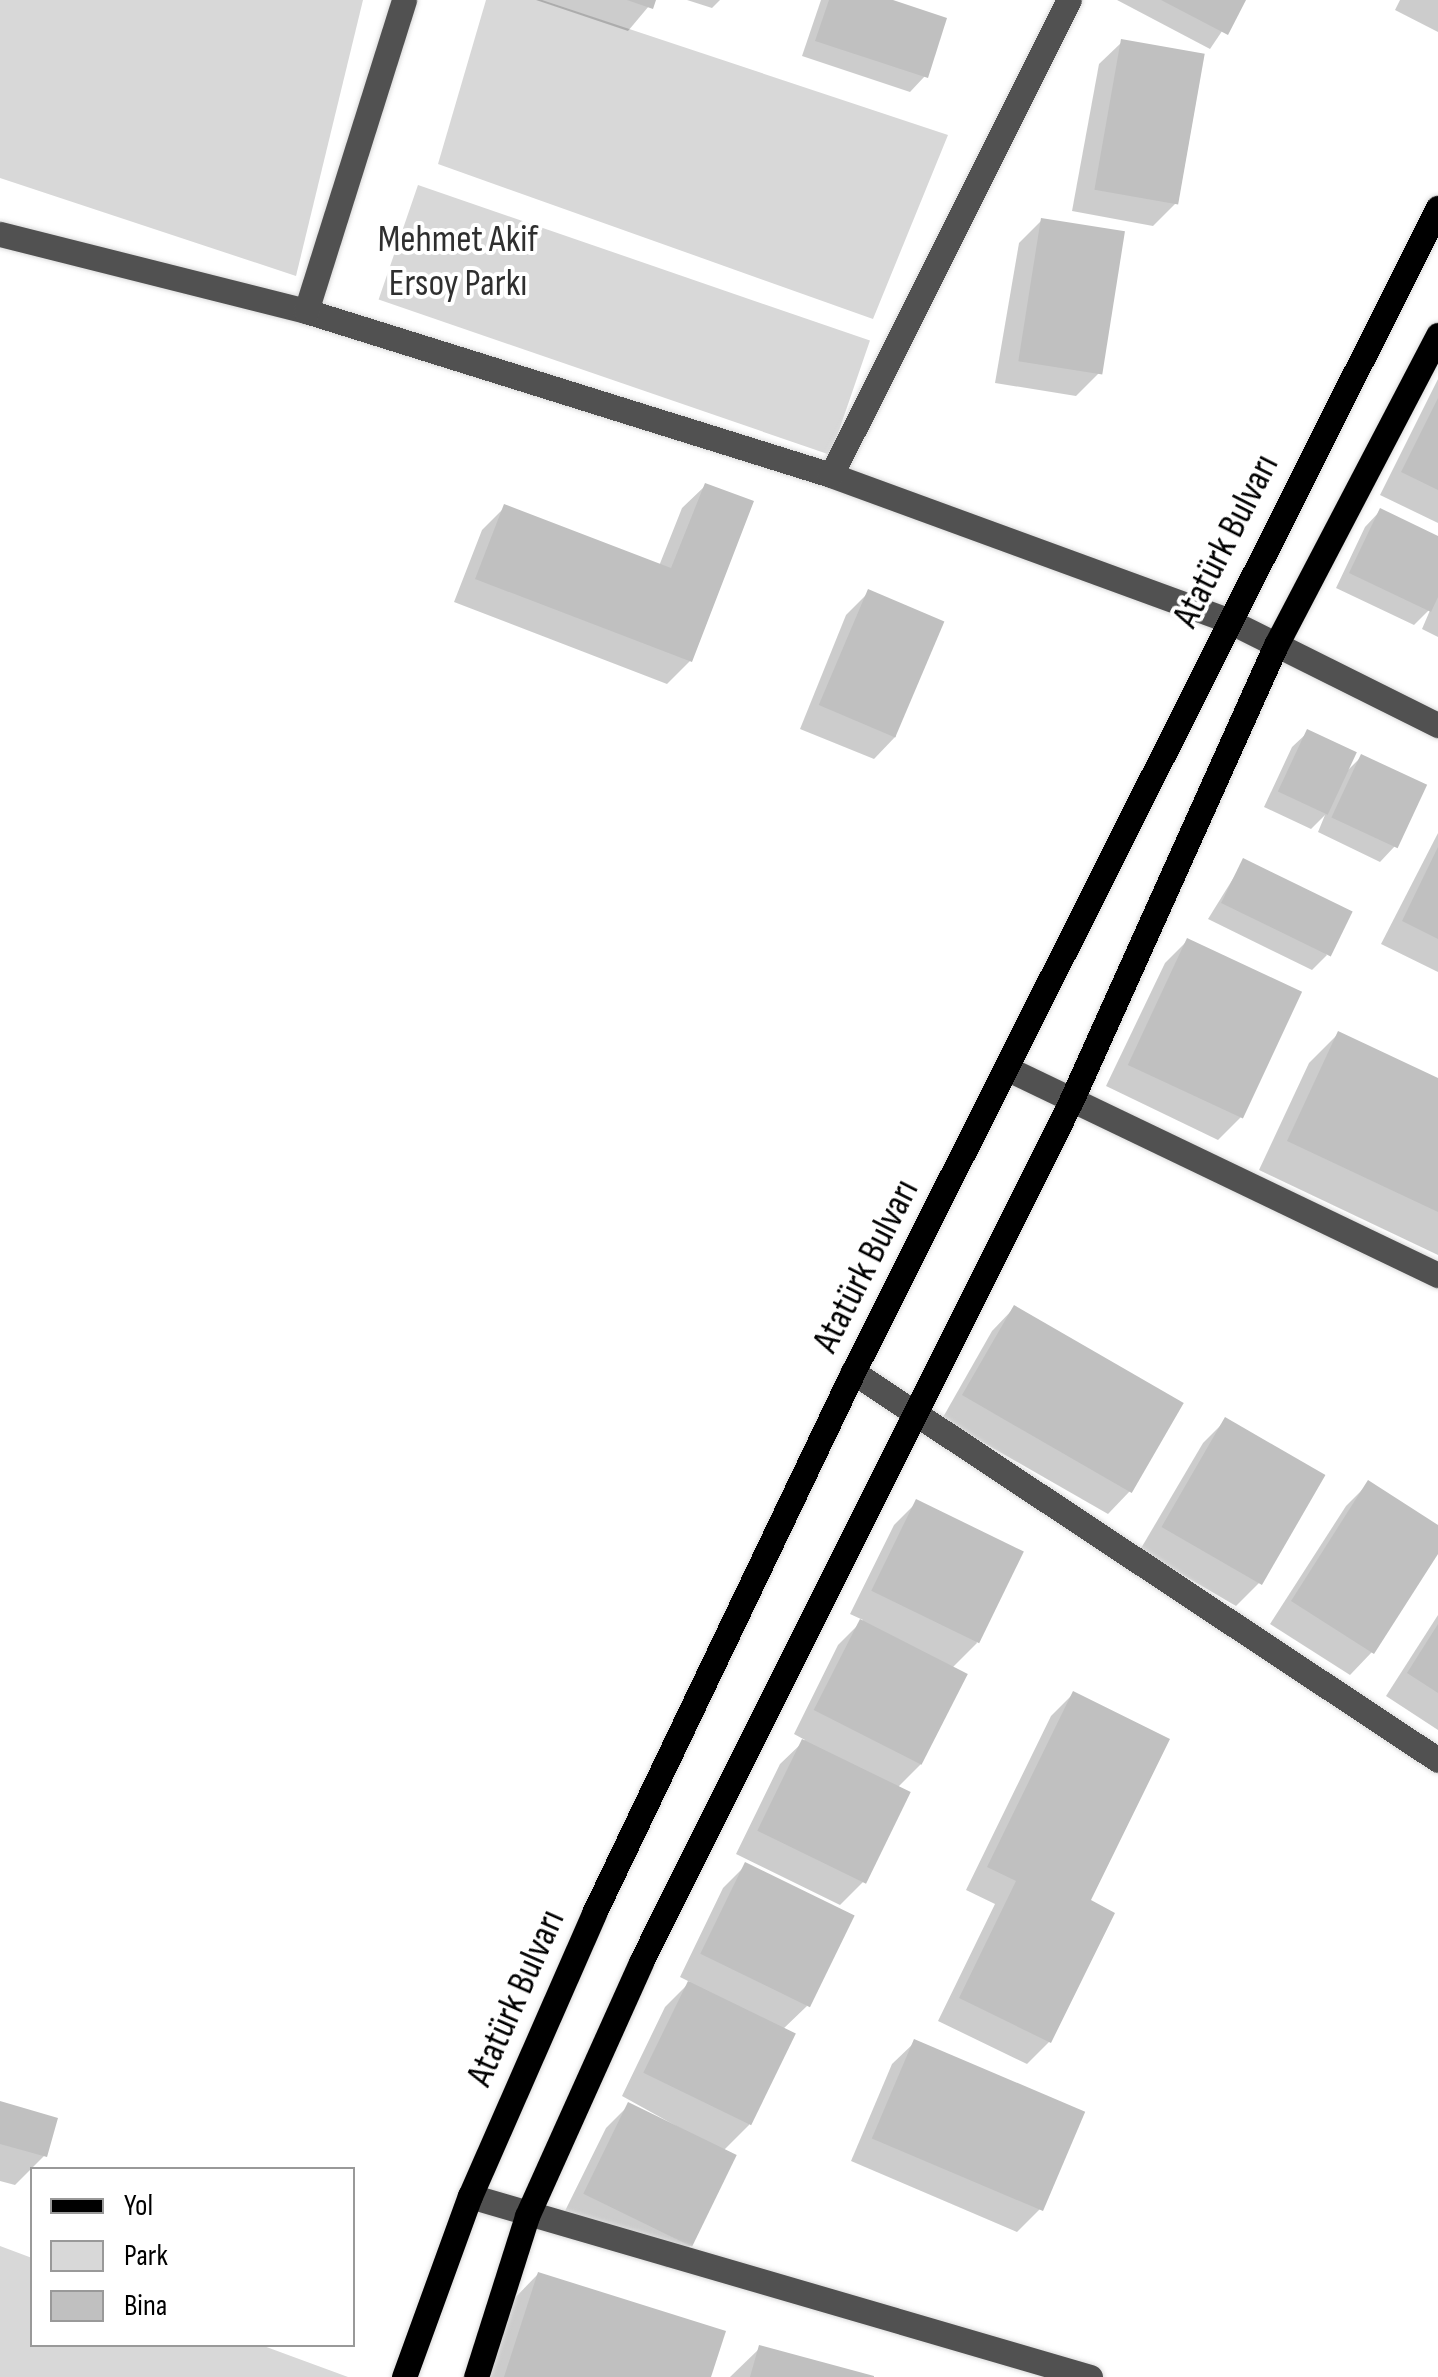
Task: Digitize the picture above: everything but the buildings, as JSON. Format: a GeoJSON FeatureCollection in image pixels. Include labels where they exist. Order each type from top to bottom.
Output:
{"type":"FeatureCollection","features":[{"type":"Feature","properties":{"kind":"main road","name":"Atatürk Bulvarı"},"geometry":{"type":"LineString","coordinates":[[404,2377],[470,2196],[594,1913],[853,1372],[1010,1070],[1227,620],[1438,208]]}},
{"type":"Feature","properties":{"kind":"main road"},"geometry":{"type":"LineString","coordinates":[[476,2377],[527,2216],[642,1962],[919,1416],[1071,1101],[1276,645],[1438,335]]}},
{"type":"Feature","properties":{"kind":"street"},"geometry":{"type":"LineString","coordinates":[[306,311],[404,0]]}},
{"type":"Feature","properties":{"kind":"street"},"geometry":{"type":"LineString","coordinates":[[831,474],[1069,0]]}},
{"type":"Feature","properties":{"kind":"street"},"geometry":{"type":"LineString","coordinates":[[0,234],[306,311],[831,474],[1227,620],[1438,725]]}},
{"type":"Feature","properties":{"kind":"street"},"geometry":{"type":"LineString","coordinates":[[1010,1070],[1438,1275]]}},
{"type":"Feature","properties":{"kind":"street"},"geometry":{"type":"LineString","coordinates":[[853,1372],[1438,1760]]}},
{"type":"Feature","properties":{"kind":"street"},"geometry":{"type":"LineString","coordinates":[[470,2196],[527,2216],[1090,2377]]}},
{"type":"Feature","properties":{"kind":"green space"},"geometry":{"type":"Polygon","coordinates":[[[0,0],[363,0],[296,276],[0,178],[0,0]]]}},
{"type":"Feature","properties":{"kind":"green space"},"geometry":{"type":"Polygon","coordinates":[[[486,0],[542,0],[948,135],[873,319],[438,164],[486,0]]]}},
{"type":"Feature","properties":{"kind":"green space","name":"Mehmet Akif Ersoy Parkı"},"geometry":{"type":"Polygon","coordinates":[[[418,185],[870,341],[831,455],[379,299],[418,185]]]}},
{"type":"Feature","properties":{"kind":"green space"},"geometry":{"type":"Polygon","coordinates":[[[0,2246],[30,2257],[30,2347],[266,2347],[348,2377],[0,2377],[0,2246]]]}}]}
